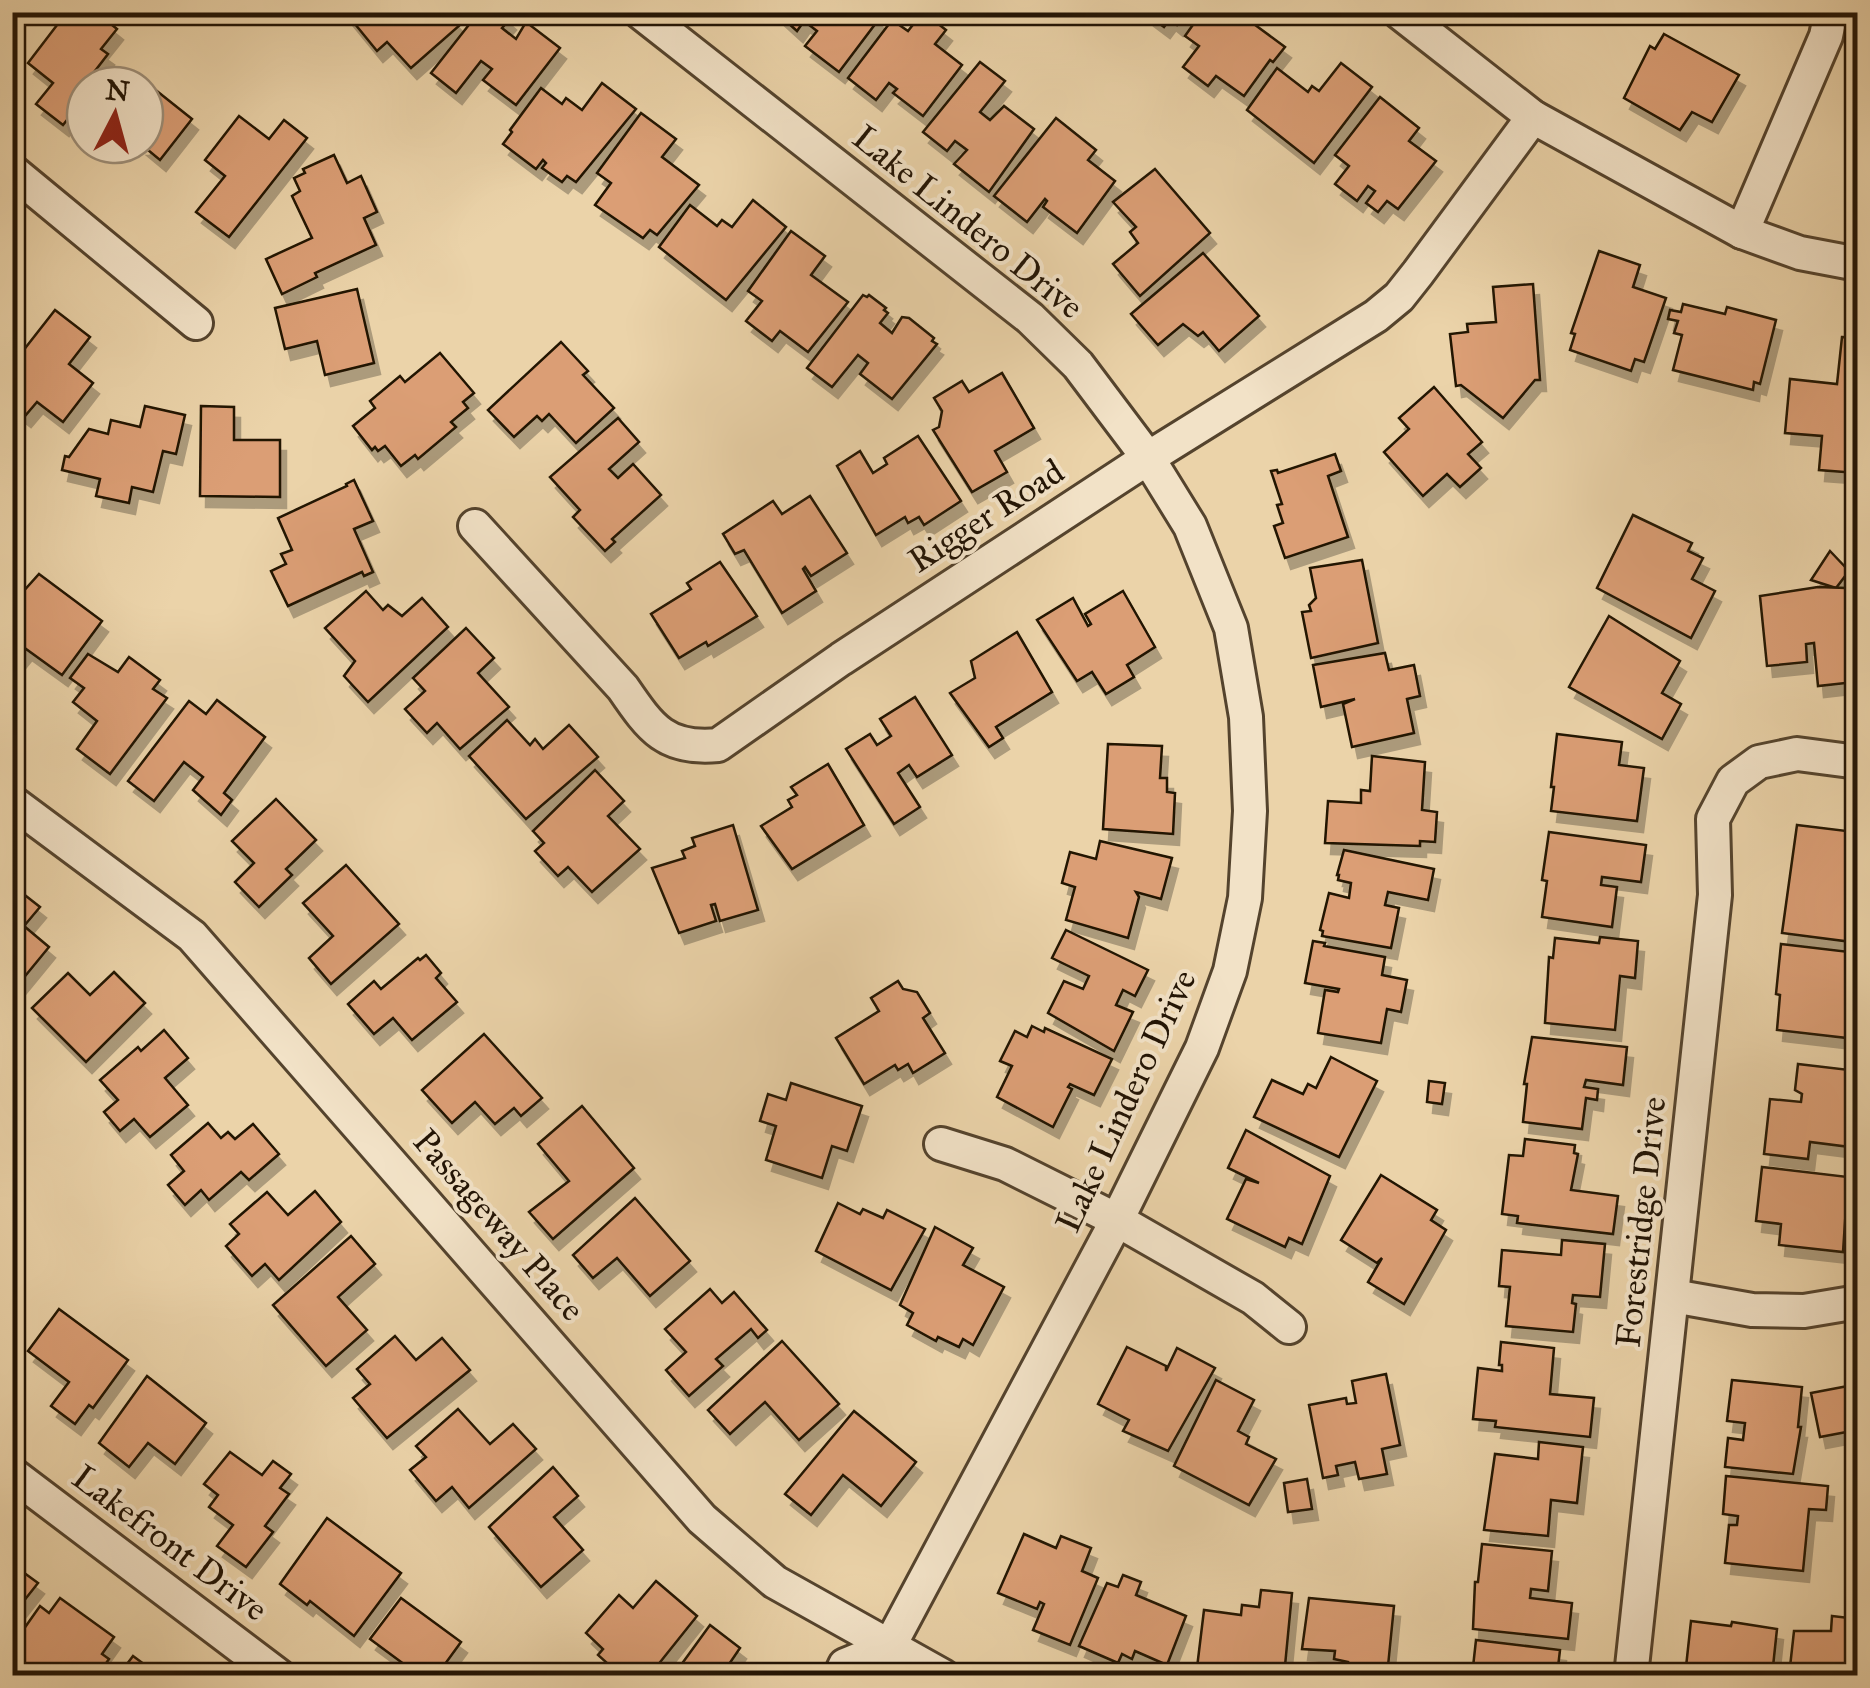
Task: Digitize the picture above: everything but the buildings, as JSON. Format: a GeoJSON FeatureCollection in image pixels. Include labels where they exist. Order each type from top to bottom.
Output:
{"type":"FeatureCollection","features":[{"type":"Feature","properties":{"kind":"street","name":"Lake Lindero Drive"},"geometry":{"type":"LineString","coordinates":[[640,12],[1030,318],[1078,365],[1148,458],[1190,526],[1231,628],[1246,718],[1250,811],[1245,898],[1230,971],[1202,1048],[892,1661]]}},
{"type":"Feature","properties":{"kind":"street"},"geometry":{"type":"LineString","coordinates":[[1399,12],[1533,117],[1742,232],[1800,253],[1858,264]]}},
{"type":"Feature","properties":{"kind":"street"},"geometry":{"type":"LineString","coordinates":[[1742,232],[1826,36],[1831,12]]}},
{"type":"Feature","properties":{"kind":"street","name":"Rigger Road"},"geometry":{"type":"LineString","coordinates":[[475,526],[623,688],[656,730],[668,740],[695,747],[718,745],[841,658],[1148,458],[1376,316],[1399,297],[1533,117]]}},
{"type":"Feature","properties":{"kind":"street"},"geometry":{"type":"LineString","coordinates":[[12,171],[196,323]]}},
{"type":"Feature","properties":{"kind":"street","name":"Forestridge Drive"},"geometry":{"type":"LineString","coordinates":[[1631,1676],[1716,895],[1713,819],[1733,782],[1759,762],[1796,754],[1858,762]]}},
{"type":"Feature","properties":{"kind":"street","name":"Passageway Place"},"geometry":{"type":"LineString","coordinates":[[12,802],[192,936],[702,1518],[775,1582],[892,1661],[944,1676]]}},
{"type":"Feature","properties":{"kind":"street"},"geometry":{"type":"LineString","coordinates":[[941,1144],[1004,1164],[1117,1220],[1254,1298],[1289,1327]]}},
{"type":"Feature","properties":{"kind":"street"},"geometry":{"type":"LineString","coordinates":[[1673,1296],[1752,1310],[1804,1311],[1858,1302]]}},
{"type":"Feature","properties":{"kind":"street","name":"Lakefront Drive"},"geometry":{"type":"LineString","coordinates":[[12,1474],[279,1676]]}},
{"type":"Feature","properties":{"kind":"street"},"geometry":{"type":"LineString","coordinates":[[840,1676],[845,1665],[892,1661]]}}]}
